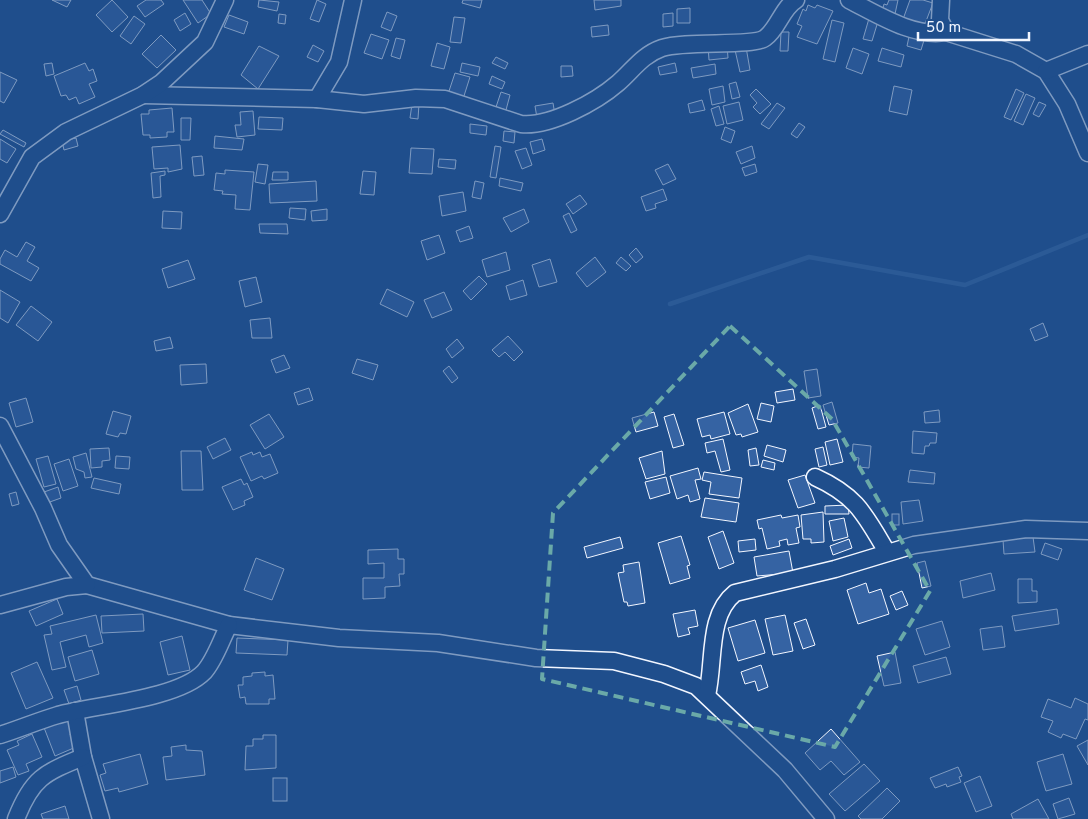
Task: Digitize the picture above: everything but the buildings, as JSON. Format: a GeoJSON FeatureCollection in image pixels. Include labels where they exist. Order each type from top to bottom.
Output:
{"type":"FeatureCollection","features":[{"type":"Feature","properties":{"kind":"street"},"geometry":{"type":"LineString","coordinates":[[0,214],[22,172],[32,158],[66,132],[143,95],[180,67],[205,42],[225,0]]}},
{"type":"Feature","properties":{"kind":"street"},"geometry":{"type":"LineString","coordinates":[[317,99],[339,62],[353,0]]}},
{"type":"Feature","properties":{"kind":"street"},"geometry":{"type":"LineString","coordinates":[[143,95],[317,99],[364,104],[416,98],[445,99],[532,126],[550,121],[599,96],[618,83],[635,64],[649,54],[664,48],[693,43],[752,42],[765,38],[796,0]]}},
{"type":"Feature","properties":{"kind":"street"},"geometry":{"type":"LineString","coordinates":[[849,0],[899,24],[928,33],[946,32],[1016,54],[1046,71],[1067,104],[1088,153]]}},
{"type":"Feature","properties":{"kind":"street"},"geometry":{"type":"LineString","coordinates":[[941,0],[940,20],[946,32]]}},
{"type":"Feature","properties":{"kind":"street"},"geometry":{"type":"LineString","coordinates":[[1046,71],[1088,54]]}},
{"type":"Feature","properties":{"kind":"street"},"geometry":{"type":"LineString","coordinates":[[0,426],[43,508],[59,545],[88,585]]}},
{"type":"Feature","properties":{"kind":"street"},"geometry":{"type":"LineString","coordinates":[[815,477],[840,490],[858,506],[887,552]]}},
{"type":"Feature","properties":{"kind":"street"},"geometry":{"type":"LineString","coordinates":[[707,695],[711,680],[717,618],[724,602],[735,593],[835,569],[887,552],[952,538],[1026,529],[1088,531]]}},
{"type":"Feature","properties":{"kind":"street"},"geometry":{"type":"LineString","coordinates":[[0,605],[66,587],[88,585],[229,625],[339,638],[438,643],[536,658],[614,661],[696,686],[785,770],[826,819]]}},
{"type":"Feature","properties":{"kind":"street"},"geometry":{"type":"LineString","coordinates":[[0,735],[75,711],[161,693],[188,683],[207,668],[229,625]]}},
{"type":"Feature","properties":{"kind":"street"},"geometry":{"type":"LineString","coordinates":[[75,711],[83,757],[101,819]]}},
{"type":"Feature","properties":{"kind":"street"},"geometry":{"type":"LineString","coordinates":[[16,819],[26,794],[45,775],[83,757]]}},
{"type":"Feature","properties":{"kind":"highlighted area"},"geometry":{"type":"Polygon","coordinates":[[[730,326],[832,419],[930,591],[835,747],[542,679],[553,513],[730,326]]]}},
{"type":"Feature","properties":{"kind":"waterway"},"geometry":{"type":"LineString","coordinates":[[670,304],[809,257],[965,285],[1088,235]]}}]}
